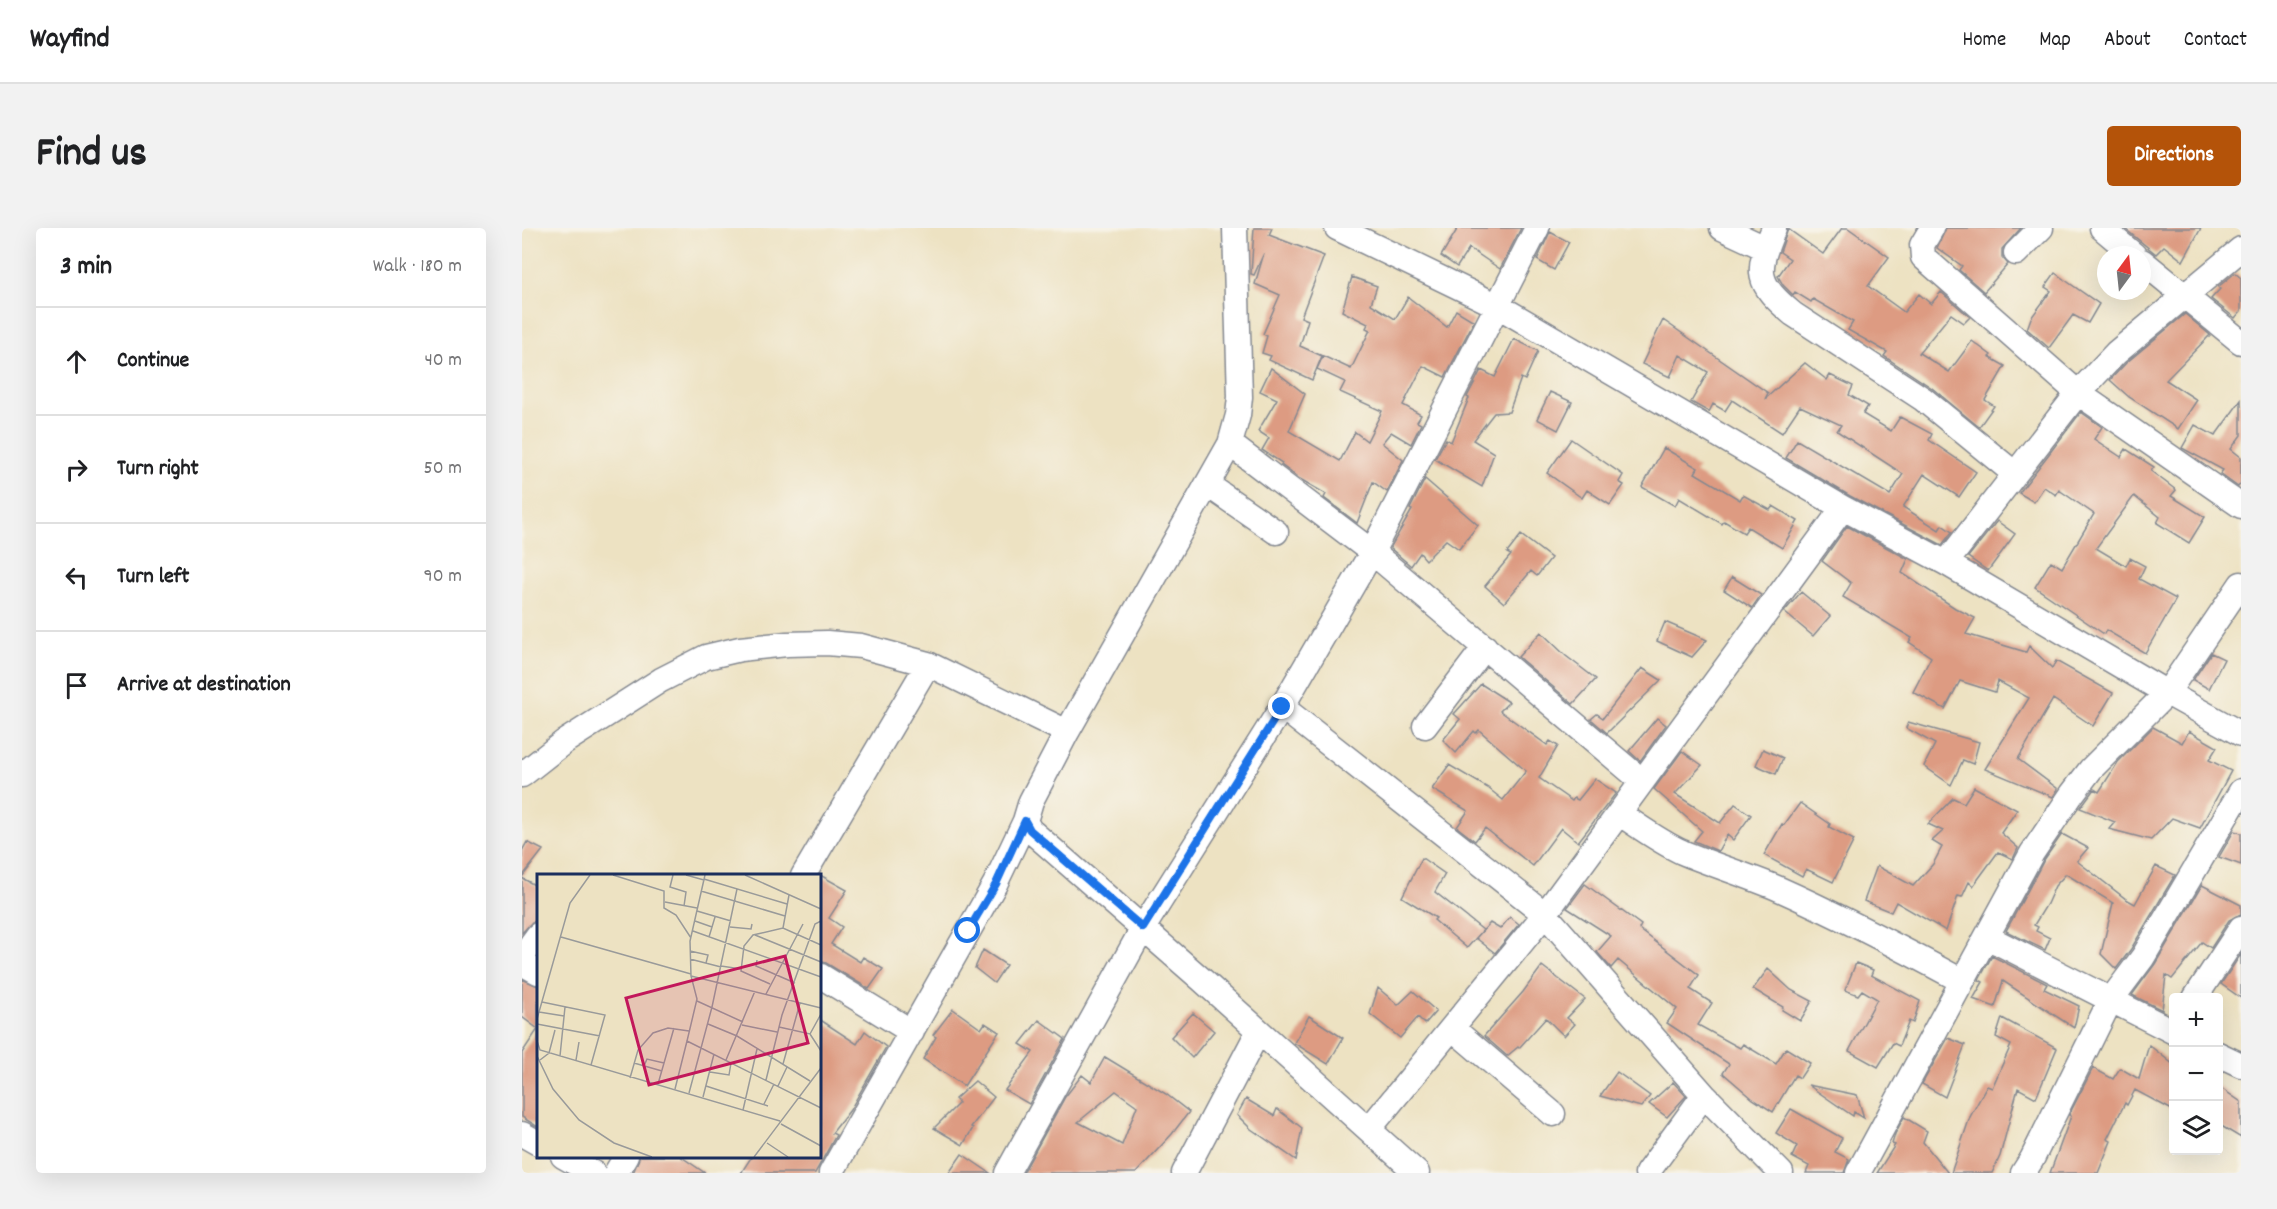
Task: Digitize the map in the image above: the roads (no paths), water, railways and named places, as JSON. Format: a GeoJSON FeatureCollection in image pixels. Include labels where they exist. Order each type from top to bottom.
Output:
{"type":"FeatureCollection","features":[{"type":"Feature","properties":{"kind":"street"},"geometry":{"type":"LineString","coordinates":[[831,1173],[996,884],[1025,821],[1031,801],[1067,732],[1230,444],[1240,397],[1235,228]]}},
{"type":"Feature","properties":{"kind":"street"},"geometry":{"type":"LineString","coordinates":[[1337,228],[1498,306],[1843,508],[1946,563],[2166,693],[2241,734]]}},
{"type":"Feature","properties":{"kind":"street"},"geometry":{"type":"LineString","coordinates":[[1007,1173],[1143,928],[1282,707],[1372,552],[1537,228]]}},
{"type":"Feature","properties":{"kind":"street"},"geometry":{"type":"LineString","coordinates":[[1722,228],[1770,238],[1762,270],[1765,286],[1776,300],[1793,315],[1923,399],[2015,474]]}},
{"type":"Feature","properties":{"kind":"street"},"geometry":{"type":"LineString","coordinates":[[1932,228],[1922,245],[1923,257],[2078,393],[2241,506]]}},
{"type":"Feature","properties":{"kind":"street"},"geometry":{"type":"LineString","coordinates":[[2016,253],[2041,228]]}},
{"type":"Feature","properties":{"kind":"street"},"geometry":{"type":"LineString","coordinates":[[2102,228],[2123,246]]}},
{"type":"Feature","properties":{"kind":"street"},"geometry":{"type":"LineString","coordinates":[[1946,563],[2078,393],[2116,353],[2241,249]]}},
{"type":"Feature","properties":{"kind":"street"},"geometry":{"type":"LineString","coordinates":[[2151,268],[2241,342]]}},
{"type":"Feature","properties":{"kind":"street"},"geometry":{"type":"LineString","coordinates":[[1230,444],[1372,552],[1642,781]]}},
{"type":"Feature","properties":{"kind":"street"},"geometry":{"type":"LineString","coordinates":[[1208,485],[1276,532]]}},
{"type":"Feature","properties":{"kind":"street"},"geometry":{"type":"LineString","coordinates":[[1369,1129],[1545,914],[1843,508]]}},
{"type":"Feature","properties":{"kind":"street"},"geometry":{"type":"LineString","coordinates":[[1858,1173],[2032,853],[2072,794],[2112,747],[2166,693],[2241,584]]}},
{"type":"Feature","properties":{"kind":"street"},"geometry":{"type":"LineString","coordinates":[[522,775],[564,742],[661,680],[706,657],[740,649],[827,643],[861,646],[928,664],[1067,732]]}},
{"type":"Feature","properties":{"kind":"street"},"geometry":{"type":"LineString","coordinates":[[1425,726],[1485,647]]}},
{"type":"Feature","properties":{"kind":"street"},"geometry":{"type":"LineString","coordinates":[[804,874],[928,664]]}},
{"type":"Feature","properties":{"kind":"street"},"geometry":{"type":"LineString","coordinates":[[1282,707],[1545,914],[1704,1095],[1780,1173]]}},
{"type":"Feature","properties":{"kind":"street"},"geometry":{"type":"LineString","coordinates":[[2023,1173],[2110,1001],[2143,957],[2241,791]]}},
{"type":"Feature","properties":{"kind":"street"},"geometry":{"type":"LineString","coordinates":[[1620,814],[1661,841],[1683,852],[1775,887],[1903,949],[1962,981]]}},
{"type":"Feature","properties":{"kind":"street"},"geometry":{"type":"LineString","coordinates":[[1025,821],[1030,830],[1369,1129],[1413,1171]]}},
{"type":"Feature","properties":{"kind":"street"},"geometry":{"type":"LineString","coordinates":[[2198,993],[2241,928]]}},
{"type":"Feature","properties":{"kind":"street"},"geometry":{"type":"LineString","coordinates":[[522,957],[537,936]]}},
{"type":"Feature","properties":{"kind":"street"},"geometry":{"type":"LineString","coordinates":[[1987,937],[2169,1029]]}},
{"type":"Feature","properties":{"kind":"street"},"geometry":{"type":"LineString","coordinates":[[522,963],[537,971]]}},
{"type":"Feature","properties":{"kind":"street"},"geometry":{"type":"LineString","coordinates":[[820,976],[912,1032]]}},
{"type":"Feature","properties":{"kind":"street"},"geometry":{"type":"LineString","coordinates":[[1452,1028],[1553,1114]]}},
{"type":"Feature","properties":{"kind":"street"},"geometry":{"type":"LineString","coordinates":[[1184,1173],[1258,1032]]}},
{"type":"Feature","properties":{"kind":"street"},"geometry":{"type":"LineString","coordinates":[[2223,1056],[2241,1065]]}},
{"type":"Feature","properties":{"kind":"street"},"geometry":{"type":"LineString","coordinates":[[1647,1173],[1704,1095]]}},
{"type":"Feature","properties":{"kind":"street"},"geometry":{"type":"LineString","coordinates":[[522,1134],[537,1142]]}},
{"type":"Feature","properties":{"kind":"street"},"geometry":{"type":"LineString","coordinates":[[567,1158],[593,1173]]}},
{"type":"Feature","properties":{"kind":"street"},"geometry":{"type":"LineString","coordinates":[[616,1173],[625,1158]]}}]}
